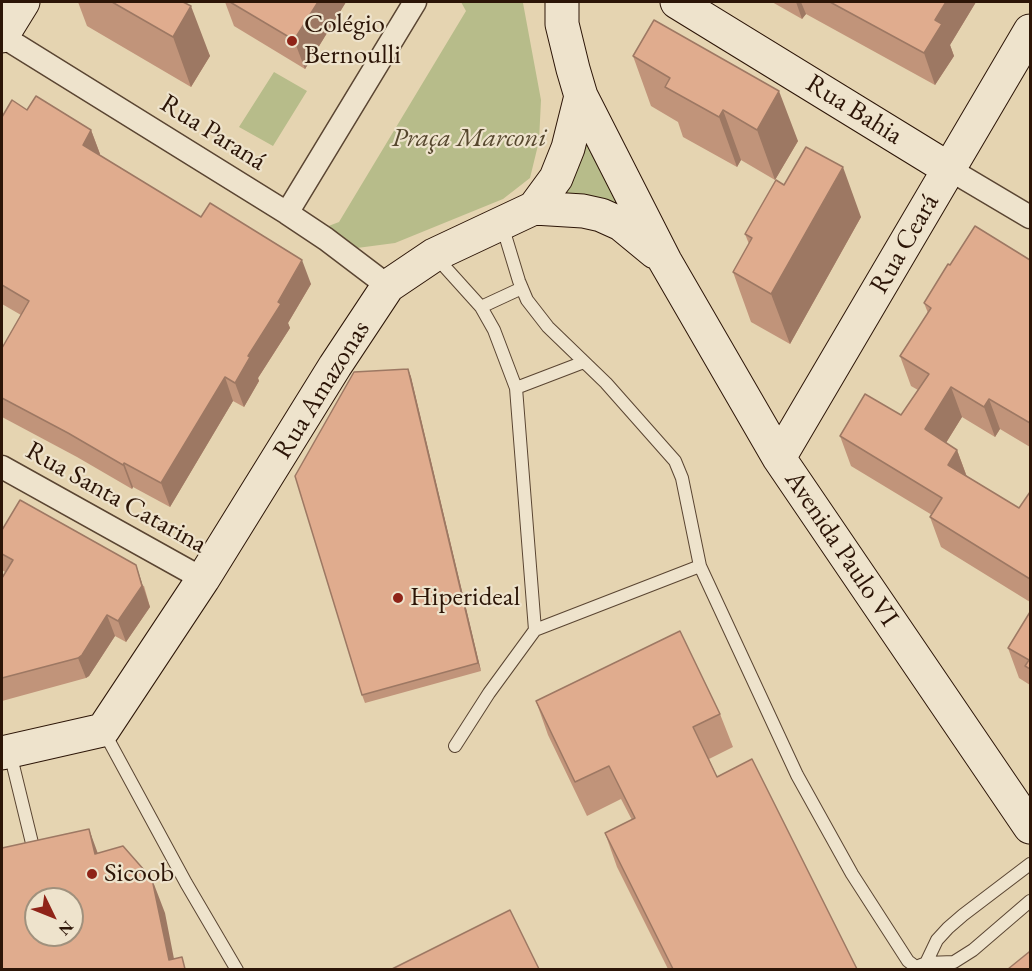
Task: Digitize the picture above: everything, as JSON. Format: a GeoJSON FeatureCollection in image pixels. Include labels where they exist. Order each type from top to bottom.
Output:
{"type":"FeatureCollection","features":[{"type":"Feature","properties":{"kind":"main road"},"geometry":{"type":"LineString","coordinates":[[2,36],[23,2]]}},
{"type":"Feature","properties":{"kind":"main road"},"geometry":{"type":"LineString","coordinates":[[562,2],[562,24],[581,96]]}},
{"type":"Feature","properties":{"kind":"main road","name":"Rua Bahia"},"geometry":{"type":"LineString","coordinates":[[677,2],[949,169]]}},
{"type":"Feature","properties":{"kind":"main road","name":"Rua Ceará"},"geometry":{"type":"LineString","coordinates":[[779,458],[1030,31]]}},
{"type":"Feature","properties":{"kind":"main road","name":"Rua Amazonas"},"geometry":{"type":"LineString","coordinates":[[103,730],[203,579],[335,366],[388,286],[434,255],[534,208],[556,178],[568,148],[581,96]]}},
{"type":"Feature","properties":{"kind":"main road","name":"Avenida Paulo VI"},"geometry":{"type":"LineString","coordinates":[[581,96],[665,261],[779,458],[1030,827]]}},
{"type":"Feature","properties":{"kind":"main road","name":"Avenida Paulo VI"},"geometry":{"type":"LineString","coordinates":[[534,208],[583,211],[602,215],[621,224],[665,261]]}},
{"type":"Feature","properties":{"kind":"main road"},"geometry":{"type":"LineString","coordinates":[[6,753],[103,730]]}},
{"type":"Feature","properties":{"kind":"street"},"geometry":{"type":"LineString","coordinates":[[287,213],[415,2]]}},
{"type":"Feature","properties":{"kind":"street","name":"Rua Paraná"},"geometry":{"type":"LineString","coordinates":[[2,36],[287,213],[388,286]]}},
{"type":"Feature","properties":{"kind":"street","name":"Rua Bahia"},"geometry":{"type":"LineString","coordinates":[[949,169],[1030,217]]}},
{"type":"Feature","properties":{"kind":"street","name":"Rua Santa Catarina"},"geometry":{"type":"LineString","coordinates":[[2,467],[203,579]]}},
{"type":"Feature","properties":{"kind":"lane"},"geometry":{"type":"LineString","coordinates":[[501,224],[527,300],[548,327],[606,383],[675,461],[682,478],[700,566],[797,775],[852,874],[908,961],[916,967],[926,963],[954,962],[973,950],[1030,901]]}},
{"type":"Feature","properties":{"kind":"lane"},"geometry":{"type":"LineString","coordinates":[[434,255],[481,307],[494,330],[516,388],[535,630]]}},
{"type":"Feature","properties":{"kind":"lane"},"geometry":{"type":"LineString","coordinates":[[481,307],[522,288]]}},
{"type":"Feature","properties":{"kind":"lane"},"geometry":{"type":"LineString","coordinates":[[516,388],[584,362]]}},
{"type":"Feature","properties":{"kind":"lane"},"geometry":{"type":"LineString","coordinates":[[455,746],[489,693],[535,630],[700,566]]}},
{"type":"Feature","properties":{"kind":"lane"},"geometry":{"type":"LineString","coordinates":[[103,730],[186,883],[237,969]]}},
{"type":"Feature","properties":{"kind":"lane"},"geometry":{"type":"LineString","coordinates":[[6,753],[32,843]]}},
{"type":"Feature","properties":{"kind":"lane"},"geometry":{"type":"LineString","coordinates":[[926,963],[937,940],[948,928],[1030,864]]}},
{"type":"Feature","properties":{"kind":"green space","name":"Praça Marconi"},"geometry":{"type":"Polygon","coordinates":[[[461,2],[523,3],[541,100],[539,141],[530,178],[503,199],[395,243],[357,248],[330,235],[326,227],[339,222],[466,11],[461,2]]]}},
{"type":"Feature","properties":{"kind":"green space"},"geometry":{"type":"Polygon","coordinates":[[[274,72],[307,91],[273,146],[239,127],[274,72]]]}},
{"type":"Feature","properties":{"kind":"green space"},"geometry":{"type":"Polygon","coordinates":[[[585,122],[628,214],[564,192],[585,122]]]}},
{"type":"Feature","properties":{"kind":"building"},"geometry":{"type":"Polygon","coordinates":[[[112,2],[183,2],[191,6],[173,37],[112,2]]]}},
{"type":"Feature","properties":{"kind":"building"},"geometry":{"type":"Polygon","coordinates":[[[230,2],[318,2],[294,40],[230,2]]]}},
{"type":"Feature","properties":{"kind":"building"},"geometry":{"type":"Polygon","coordinates":[[[830,2],[946,2],[935,20],[942,24],[924,53],[830,2]]]}},
{"type":"Feature","properties":{"kind":"building"},"geometry":{"type":"Polygon","coordinates":[[[654,20],[779,91],[757,130],[723,110],[719,117],[665,87],[670,78],[633,56],[654,20]]]}},
{"type":"Feature","properties":{"kind":"building"},"geometry":{"type":"Polygon","coordinates":[[[36,96],[91,130],[83,145],[201,217],[210,203],[302,260],[278,302],[281,304],[248,356],[250,357],[235,383],[225,377],[161,483],[124,463],[123,465],[2,398],[2,348],[29,301],[2,285],[2,117],[12,100],[27,110],[36,96]]]}},
{"type":"Feature","properties":{"kind":"building"},"geometry":{"type":"Polygon","coordinates":[[[806,147],[843,167],[771,294],[733,272],[752,238],[745,234],[776,180],[784,185],[806,147]]]}},
{"type":"Feature","properties":{"kind":"building"},"geometry":{"type":"Polygon","coordinates":[[[975,226],[1030,260],[1030,423],[989,399],[984,407],[951,387],[925,429],[957,450],[948,465],[1019,508],[1030,492],[1030,579],[930,517],[942,498],[840,436],[865,394],[901,415],[929,374],[900,356],[931,308],[924,303],[975,226]]]}},
{"type":"Feature","properties":{"kind":"building","name":"Hiperideal"},"geometry":{"type":"Polygon","coordinates":[[[408,369],[478,663],[362,695],[295,476],[354,372],[408,369]]]}},
{"type":"Feature","properties":{"kind":"building"},"geometry":{"type":"Polygon","coordinates":[[[20,500],[136,565],[142,586],[118,621],[107,615],[78,658],[2,678],[2,578],[13,560],[2,554],[2,530],[20,500]]]}},
{"type":"Feature","properties":{"kind":"building"},"geometry":{"type":"Polygon","coordinates":[[[1030,612],[1030,669],[1025,666],[1029,660],[1008,648],[1030,612]]]}},
{"type":"Feature","properties":{"kind":"building"},"geometry":{"type":"Polygon","coordinates":[[[680,631],[720,714],[693,727],[717,777],[752,759],[857,969],[673,969],[605,833],[635,818],[609,766],[575,782],[536,701],[680,631]]]}},
{"type":"Feature","properties":{"kind":"building"},"geometry":{"type":"Polygon","coordinates":[[[89,829],[95,854],[123,846],[152,879],[169,960],[182,957],[185,969],[2,969],[2,848],[89,829]]]}},
{"type":"Feature","properties":{"kind":"building"},"geometry":{"type":"Polygon","coordinates":[[[510,910],[539,969],[392,969],[510,910]]]}},
{"type":"Feature","properties":{"kind":"building"},"geometry":{"type":"Polygon","coordinates":[[[1029,952],[1030,969],[1008,969],[1029,952]]]}},
{"type":"Feature","properties":{"kind":"place","name":"Colégio Bernoulli"},"geometry":{"type":"Point","coordinates":[292,41]}},
{"type":"Feature","properties":{"kind":"place","name":"Hiperideal"},"geometry":{"type":"Point","coordinates":[398,598]}},
{"type":"Feature","properties":{"kind":"place","name":"Sicoob"},"geometry":{"type":"Point","coordinates":[92,874]}}]}
